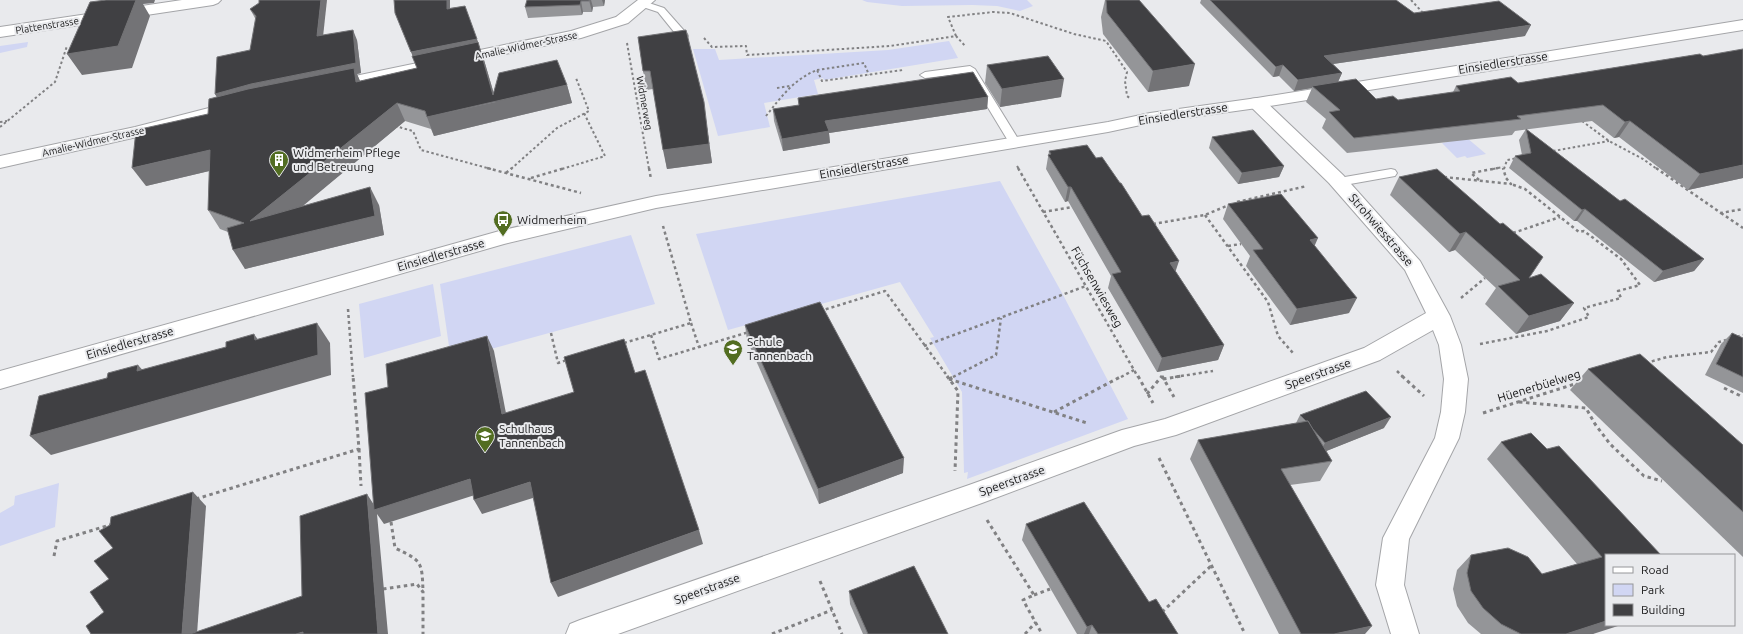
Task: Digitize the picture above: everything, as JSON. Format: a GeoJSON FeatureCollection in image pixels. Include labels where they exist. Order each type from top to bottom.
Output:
{"type":"FeatureCollection","features":[{"type":"Feature","properties":{"kind":"street","name":"Plattenstrasse"},"geometry":{"type":"LineString","coordinates":[[0,32],[213,0]]}},
{"type":"Feature","properties":{"kind":"street","name":"Amalie-Widmer-Strasse"},"geometry":{"type":"LineString","coordinates":[[314,89],[575,35],[622,20],[645,2]]}},
{"type":"Feature","properties":{"kind":"street","name":"Einsiedlerstrasse"},"geometry":{"type":"LineString","coordinates":[[0,380],[503,237],[656,202],[1014,152],[1150,118],[1257,103],[1743,25]]}},
{"type":"Feature","properties":{"kind":"street","name":"Amalie-Widmer-Strasse"},"geometry":{"type":"LineString","coordinates":[[0,162],[137,132],[250,102]]}},
{"type":"Feature","properties":{"kind":"street","name":"Strohwiesstrasse"},"geometry":{"type":"LineString","coordinates":[[1257,103],[1337,181],[1413,266],[1439,316],[1450,345],[1456,380],[1453,412],[1447,438],[1396,538],[1390,585],[1406,634]]}},
{"type":"Feature","properties":{"kind":"street","name":"Speerstrasse"},"geometry":{"type":"LineString","coordinates":[[580,634],[1359,359],[1372,354],[1439,316]]}},
{"type":"Feature","properties":{"kind":"lane"},"geometry":{"type":"LineString","coordinates":[[645,2],[661,10],[683,36]]}},
{"type":"Feature","properties":{"kind":"lane"},"geometry":{"type":"LineString","coordinates":[[925,75],[970,69],[1014,152]]}},
{"type":"Feature","properties":{"kind":"lane"},"geometry":{"type":"LineString","coordinates":[[1337,181],[1391,173]]}},
{"type":"Feature","properties":{"kind":"path"},"geometry":{"type":"LineString","coordinates":[[1411,0],[1424,14]]}},
{"type":"Feature","properties":{"kind":"path"},"geometry":{"type":"LineString","coordinates":[[970,69],[978,68],[965,46],[956,36],[948,17],[993,12],[1010,14],[1074,34],[1106,41],[1127,72],[1125,78],[1127,96],[1134,102]]}},
{"type":"Feature","properties":{"kind":"path","name":"Widmerweg"},"geometry":{"type":"LineString","coordinates":[[622,20],[652,182]]}},
{"type":"Feature","properties":{"kind":"path"},"geometry":{"type":"LineString","coordinates":[[702,35],[712,47],[746,46],[747,55],[890,46],[956,36]]}},
{"type":"Feature","properties":{"kind":"path"},"geometry":{"type":"LineString","coordinates":[[0,127],[55,82],[69,40]]}},
{"type":"Feature","properties":{"kind":"path"},"geometry":{"type":"LineString","coordinates":[[766,116],[790,86],[804,74],[817,70],[864,63],[869,75]]}},
{"type":"Feature","properties":{"kind":"path"},"geometry":{"type":"LineString","coordinates":[[817,70],[822,81],[921,68],[925,75]]}},
{"type":"Feature","properties":{"kind":"path"},"geometry":{"type":"LineString","coordinates":[[506,173],[557,128],[589,111],[576,78]]}},
{"type":"Feature","properties":{"kind":"path"},"geometry":{"type":"LineString","coordinates":[[777,88],[790,86]]}},
{"type":"Feature","properties":{"kind":"path"},"geometry":{"type":"LineString","coordinates":[[530,179],[605,156],[584,113]]}},
{"type":"Feature","properties":{"kind":"path"},"geometry":{"type":"LineString","coordinates":[[1579,118],[1609,141],[1642,159],[1743,228]]}},
{"type":"Feature","properties":{"kind":"path"},"geometry":{"type":"LineString","coordinates":[[0,122],[8,120]]}},
{"type":"Feature","properties":{"kind":"path"},"geometry":{"type":"LineString","coordinates":[[391,125],[413,131],[420,150],[583,193],[617,210]]}},
{"type":"Feature","properties":{"kind":"path"},"geometry":{"type":"LineString","coordinates":[[1550,152],[1609,141]]}},
{"type":"Feature","properties":{"kind":"path","name":"Füchsenwiesweg"},"geometry":{"type":"LineString","coordinates":[[1014,152],[1043,212],[1167,427],[1212,565],[1245,634]]}},
{"type":"Feature","properties":{"kind":"path"},"geometry":{"type":"LineString","coordinates":[[1511,184],[1506,178],[1503,167],[1507,160],[1521,158]]}},
{"type":"Feature","properties":{"kind":"path"},"geometry":{"type":"LineString","coordinates":[[1479,181],[1471,173],[1503,167]]}},
{"type":"Feature","properties":{"kind":"path"},"geometry":{"type":"LineString","coordinates":[[1443,176],[1511,184],[1525,189],[1579,232],[1584,231],[1621,259],[1640,285],[1618,291],[1621,298],[1584,308],[1589,317],[1547,331],[1485,344],[1448,339]]}},
{"type":"Feature","properties":{"kind":"path"},"geometry":{"type":"LineString","coordinates":[[1151,224],[1205,215],[1238,202],[1337,181]]}},
{"type":"Feature","properties":{"kind":"path"},"geometry":{"type":"LineString","coordinates":[[1043,212],[1073,206],[1076,212]]}},
{"type":"Feature","properties":{"kind":"path"},"geometry":{"type":"LineString","coordinates":[[1721,213],[1743,209]]}},
{"type":"Feature","properties":{"kind":"path"},"geometry":{"type":"LineString","coordinates":[[1205,215],[1268,302],[1278,336],[1314,375]]}},
{"type":"Feature","properties":{"kind":"path"},"geometry":{"type":"LineString","coordinates":[[1506,236],[1560,217]]}},
{"type":"Feature","properties":{"kind":"path"},"geometry":{"type":"LineString","coordinates":[[661,222],[699,347]]}},
{"type":"Feature","properties":{"kind":"path"},"geometry":{"type":"LineString","coordinates":[[1228,246],[1241,244]]}},
{"type":"Feature","properties":{"kind":"path"},"geometry":{"type":"LineString","coordinates":[[924,346],[1086,286]]}},
{"type":"Feature","properties":{"kind":"path"},"geometry":{"type":"LineString","coordinates":[[818,311],[885,291],[958,391],[963,499],[1034,595]]}},
{"type":"Feature","properties":{"kind":"path"},"geometry":{"type":"LineString","coordinates":[[348,308],[361,486]]}},
{"type":"Feature","properties":{"kind":"path"},"geometry":{"type":"LineString","coordinates":[[948,379],[996,355],[1001,318]]}},
{"type":"Feature","properties":{"kind":"path"},"geometry":{"type":"LineString","coordinates":[[622,344],[691,323]]}},
{"type":"Feature","properties":{"kind":"path"},"geometry":{"type":"LineString","coordinates":[[551,332],[558,363],[572,358]]}},
{"type":"Feature","properties":{"kind":"path"},"geometry":{"type":"LineString","coordinates":[[651,335],[659,359],[751,332]]}},
{"type":"Feature","properties":{"kind":"path"},"geometry":{"type":"LineString","coordinates":[[1644,363],[1667,357],[1711,352],[1719,342],[1743,335]]}},
{"type":"Feature","properties":{"kind":"path","name":"Hüenerbüelweg"},"geometry":{"type":"LineString","coordinates":[[1359,359],[1391,366],[1422,395],[1453,412],[1470,418],[1584,381]]}},
{"type":"Feature","properties":{"kind":"path"},"geometry":{"type":"LineString","coordinates":[[948,379],[1053,412],[1134,370]]}},
{"type":"Feature","properties":{"kind":"path"},"geometry":{"type":"LineString","coordinates":[[1147,394],[1162,376],[1163,379],[1213,371]]}},
{"type":"Feature","properties":{"kind":"path"},"geometry":{"type":"LineString","coordinates":[[1163,379],[1167,427]]}},
{"type":"Feature","properties":{"kind":"path"},"geometry":{"type":"LineString","coordinates":[[1724,388],[1743,397]]}},
{"type":"Feature","properties":{"kind":"path"},"geometry":{"type":"LineString","coordinates":[[1517,402],[1586,408],[1595,424],[1610,444],[1644,476],[1662,481]]}},
{"type":"Feature","properties":{"kind":"path"},"geometry":{"type":"LineString","coordinates":[[193,500],[359,450]]}},
{"type":"Feature","properties":{"kind":"path"},"geometry":{"type":"LineString","coordinates":[[54,556],[57,541],[117,522]]}},
{"type":"Feature","properties":{"kind":"path"},"geometry":{"type":"LineString","coordinates":[[390,522],[395,548],[419,560],[422,568],[423,634]]}},
{"type":"Feature","properties":{"kind":"path"},"geometry":{"type":"LineString","coordinates":[[808,553],[842,634]]}},
{"type":"Feature","properties":{"kind":"path"},"geometry":{"type":"LineString","coordinates":[[1158,616],[1212,565]]}},
{"type":"Feature","properties":{"kind":"path"},"geometry":{"type":"LineString","coordinates":[[383,589],[417,584],[422,592]]}},
{"type":"Feature","properties":{"kind":"path"},"geometry":{"type":"LineString","coordinates":[[1042,634],[1023,600],[1050,589]]}},
{"type":"Feature","properties":{"kind":"path"},"geometry":{"type":"LineString","coordinates":[[772,634],[832,610]]}},
{"type":"Feature","properties":{"kind":"path"},"geometry":{"type":"LineString","coordinates":[[1025,634],[1036,622]]}},
{"type":"Feature","properties":{"kind":"green space"},"geometry":{"type":"Polygon","coordinates":[[[862,0],[1027,0],[1033,6],[1020,11],[997,6],[902,6],[867,2],[862,0]]]}},
{"type":"Feature","properties":{"kind":"green space"},"geometry":{"type":"Polygon","coordinates":[[[949,41],[958,58],[824,80],[823,78],[814,80],[818,94],[764,103],[770,127],[718,136],[693,49],[715,49],[719,60],[888,50],[949,41]]]}},
{"type":"Feature","properties":{"kind":"green space"},"geometry":{"type":"Polygon","coordinates":[[[28,42],[27,47],[0,53],[0,46],[28,42]]]}},
{"type":"Feature","properties":{"kind":"green space"},"geometry":{"type":"Polygon","coordinates":[[[1467,138],[1486,154],[1467,158],[1465,156],[1457,158],[1442,143],[1467,138]]]}},
{"type":"Feature","properties":{"kind":"green space"},"geometry":{"type":"Polygon","coordinates":[[[1000,181],[1062,293],[1128,419],[967,479],[968,472],[964,473],[962,392],[930,338],[934,337],[900,282],[728,330],[696,234],[1000,181]]]}},
{"type":"Feature","properties":{"kind":"green space"},"geometry":{"type":"Polygon","coordinates":[[[631,235],[655,304],[451,360],[440,284],[631,235]]]}},
{"type":"Feature","properties":{"kind":"green space"},"geometry":{"type":"Polygon","coordinates":[[[433,284],[441,336],[364,358],[359,304],[433,284]]]}},
{"type":"Feature","properties":{"kind":"green space"},"geometry":{"type":"Polygon","coordinates":[[[59,483],[55,527],[0,546],[0,513],[14,505],[15,496],[59,483]]]}},
{"type":"Feature","properties":{"kind":"building"},"geometry":{"type":"Polygon","coordinates":[[[106,0],[136,0],[118,46],[67,54],[90,2],[106,0]]]}},
{"type":"Feature","properties":{"kind":"building"},"geometry":{"type":"Polygon","coordinates":[[[259,0],[321,0],[317,36],[353,30],[356,63],[251,84],[215,94],[217,57],[250,50],[256,16],[250,9],[259,3],[259,0]]]}},
{"type":"Feature","properties":{"kind":"building"},"geometry":{"type":"Polygon","coordinates":[[[394,0],[447,0],[447,9],[465,6],[477,39],[411,52],[395,13],[394,0]]]}},
{"type":"Feature","properties":{"kind":"building"},"geometry":{"type":"Polygon","coordinates":[[[527,0],[589,1],[581,1],[580,5],[525,7],[527,0]]]}},
{"type":"Feature","properties":{"kind":"building"},"geometry":{"type":"Polygon","coordinates":[[[1106,0],[1139,0],[1195,64],[1153,71],[1107,13],[1106,0]]]}},
{"type":"Feature","properties":{"kind":"building"},"geometry":{"type":"Polygon","coordinates":[[[1210,0],[1396,0],[1414,13],[1499,1],[1531,25],[1324,56],[1342,73],[1298,80],[1283,65],[1276,67],[1210,0]]]}},
{"type":"Feature","properties":{"kind":"building"},"geometry":{"type":"Polygon","coordinates":[[[686,30],[704,102],[709,144],[663,150],[650,71],[643,71],[638,37],[686,30]]]}},
{"type":"Feature","properties":{"kind":"building"},"geometry":{"type":"Polygon","coordinates":[[[478,42],[493,95],[499,73],[557,60],[567,85],[427,117],[425,111],[397,103],[250,221],[370,187],[375,216],[233,250],[227,228],[244,223],[208,210],[210,150],[132,168],[136,130],[208,114],[209,99],[248,89],[354,68],[356,82],[417,68],[412,56],[478,42]]]}},
{"type":"Feature","properties":{"kind":"building"},"geometry":{"type":"Polygon","coordinates":[[[1743,49],[1743,165],[1700,174],[1630,121],[1625,122],[1603,105],[1517,116],[1521,119],[1354,138],[1329,112],[1340,110],[1312,86],[1356,79],[1376,99],[1393,96],[1398,100],[1460,91],[1456,86],[1511,77],[1518,83],[1700,54],[1703,56],[1743,49]]]}},
{"type":"Feature","properties":{"kind":"building"},"geometry":{"type":"Polygon","coordinates":[[[1048,56],[1064,79],[1002,89],[987,65],[1048,56]]]}},
{"type":"Feature","properties":{"kind":"building"},"geometry":{"type":"Polygon","coordinates":[[[973,72],[988,97],[825,121],[829,131],[782,139],[773,109],[799,105],[798,98],[973,72]]]}},
{"type":"Feature","properties":{"kind":"building"},"geometry":{"type":"Polygon","coordinates":[[[1526,129],[1620,201],[1625,199],[1704,259],[1663,271],[1585,209],[1582,210],[1515,156],[1531,153],[1526,129]]]}},
{"type":"Feature","properties":{"kind":"building"},"geometry":{"type":"Polygon","coordinates":[[[1253,130],[1284,166],[1242,173],[1212,137],[1253,130]]]}},
{"type":"Feature","properties":{"kind":"building"},"geometry":{"type":"Polygon","coordinates":[[[1087,145],[1096,158],[1102,157],[1142,216],[1149,215],[1179,261],[1170,263],[1224,345],[1162,358],[1112,274],[1121,272],[1071,187],[1068,187],[1048,155],[1051,154],[1049,151],[1087,145]]]}},
{"type":"Feature","properties":{"kind":"building"},"geometry":{"type":"Polygon","coordinates":[[[1437,169],[1500,224],[1503,223],[1543,257],[1529,278],[1541,274],[1574,303],[1529,316],[1498,286],[1520,280],[1466,232],[1460,234],[1399,177],[1437,169]]]}},
{"type":"Feature","properties":{"kind":"building"},"geometry":{"type":"Polygon","coordinates":[[[1281,194],[1318,238],[1310,240],[1357,298],[1297,309],[1253,250],[1263,249],[1228,204],[1281,194]]]}},
{"type":"Feature","properties":{"kind":"building"},"geometry":{"type":"Polygon","coordinates":[[[820,302],[904,458],[818,489],[745,325],[820,302]]]}},
{"type":"Feature","properties":{"kind":"building"},"geometry":{"type":"Polygon","coordinates":[[[317,323],[318,355],[30,436],[39,396],[107,378],[108,373],[138,365],[137,371],[226,347],[226,342],[254,334],[255,340],[317,323]]]}},
{"type":"Feature","properties":{"kind":"building"},"geometry":{"type":"Polygon","coordinates":[[[1732,333],[1743,338],[1743,377],[1716,364],[1732,333]]]}},
{"type":"Feature","properties":{"kind":"building"},"geometry":{"type":"Polygon","coordinates":[[[487,336],[502,414],[574,392],[564,357],[624,339],[635,373],[645,370],[699,530],[551,583],[530,482],[474,500],[470,479],[374,510],[365,393],[388,387],[386,364],[487,336]]]}},
{"type":"Feature","properties":{"kind":"building"},"geometry":{"type":"Polygon","coordinates":[[[1640,354],[1743,445],[1743,512],[1588,369],[1640,354]]]}},
{"type":"Feature","properties":{"kind":"building"},"geometry":{"type":"Polygon","coordinates":[[[1366,391],[1391,417],[1325,443],[1308,421],[1300,415],[1366,391]]]}},
{"type":"Feature","properties":{"kind":"building"},"geometry":{"type":"Polygon","coordinates":[[[1308,421],[1332,461],[1281,469],[1372,626],[1334,634],[1301,634],[1198,440],[1308,421]]]}},
{"type":"Feature","properties":{"kind":"building"},"geometry":{"type":"Polygon","coordinates":[[[1531,433],[1547,449],[1559,446],[1660,554],[1605,554],[1605,621],[1566,634],[1521,634],[1501,624],[1483,608],[1471,591],[1467,573],[1471,555],[1508,548],[1528,557],[1542,574],[1602,557],[1501,442],[1531,433]]]}},
{"type":"Feature","properties":{"kind":"building"},"geometry":{"type":"Polygon","coordinates":[[[193,492],[182,634],[91,634],[86,626],[104,612],[90,592],[109,579],[94,561],[113,548],[99,531],[110,525],[111,517],[193,492]]]}},
{"type":"Feature","properties":{"kind":"building"},"geometry":{"type":"Polygon","coordinates":[[[367,494],[378,634],[303,634],[303,632],[296,634],[190,634],[302,596],[300,516],[367,494]]]}},
{"type":"Feature","properties":{"kind":"building"},"geometry":{"type":"Polygon","coordinates":[[[1084,502],[1149,602],[1156,599],[1178,634],[1098,634],[1092,625],[1087,627],[1026,524],[1084,502]]]}},
{"type":"Feature","properties":{"kind":"building"},"geometry":{"type":"Polygon","coordinates":[[[914,566],[948,634],[868,634],[849,591],[914,566]]]}},
{"type":"Feature","properties":{"kind":"place","name":"Widmerheim Pflege und Betreuung"},"geometry":{"type":"Point","coordinates":[279,177]}},
{"type":"Feature","properties":{"kind":"place","name":"Widmerheim"},"geometry":{"type":"Point","coordinates":[503,237]}},
{"type":"Feature","properties":{"kind":"place","name":"Schule Tannenbach"},"geometry":{"type":"Point","coordinates":[733,366]}},
{"type":"Feature","properties":{"kind":"place","name":"Schulhaus Tannenbach"},"geometry":{"type":"Point","coordinates":[485,453]}}]}
